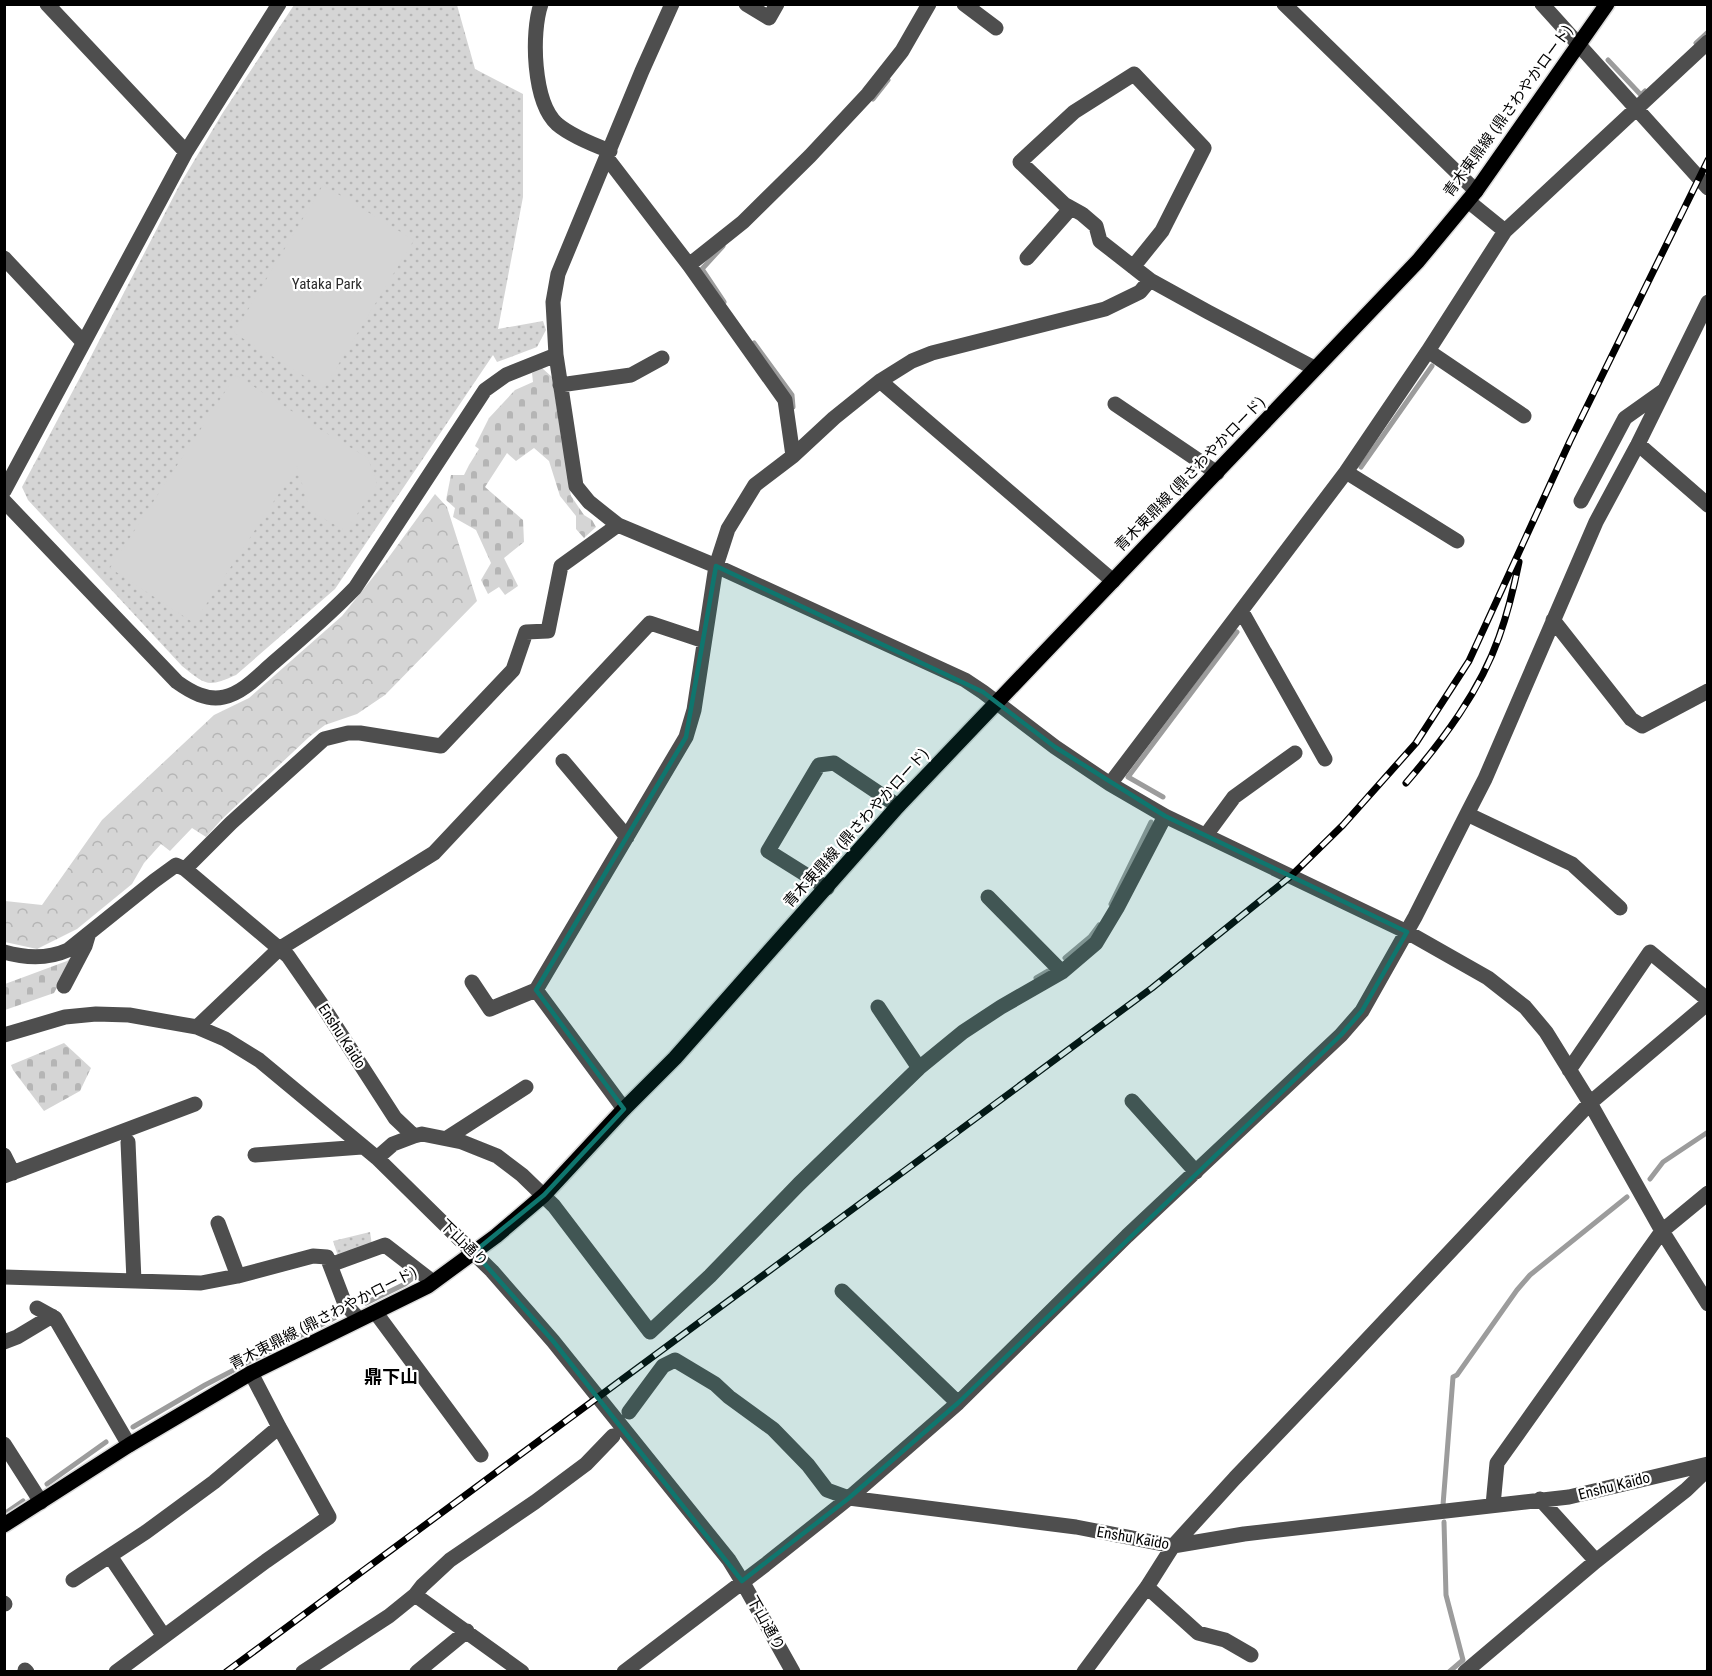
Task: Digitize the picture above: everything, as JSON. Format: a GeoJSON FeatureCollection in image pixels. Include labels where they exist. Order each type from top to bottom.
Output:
{"type":"FeatureCollection","features":[{"type":"Feature","properties":{"kind":"main road","name":"青木東鼎線 (鼎さわやかロード)"},"geometry":{"type":"LineString","coordinates":[[4,1525],[129,1445],[251,1372],[359,1319],[376,1313],[433,1282],[474,1252],[543,1195],[675,1058],[898,806],[1418,261],[1472,196],[1607,4]]}},
{"type":"Feature","properties":{"kind":"street"},"geometry":{"type":"LineString","coordinates":[[47,4],[186,152]]}},
{"type":"Feature","properties":{"kind":"street"},"geometry":{"type":"LineString","coordinates":[[4,491],[186,152],[279,4]]}},
{"type":"Feature","properties":{"kind":"street"},"geometry":{"type":"LineString","coordinates":[[542,4],[539,10],[536,44],[537,75],[545,109],[555,123],[609,154],[689,265],[785,400],[793,456]]}},
{"type":"Feature","properties":{"kind":"street"},"geometry":{"type":"LineString","coordinates":[[672,4],[558,274],[553,302],[555,355],[576,486],[589,502],[618,525],[716,566],[965,680],[1110,784],[1166,816],[1407,932],[1488,978],[1526,1007],[1546,1032],[1707,1304]]}},
{"type":"Feature","properties":{"kind":"street"},"geometry":{"type":"LineString","coordinates":[[746,4],[769,18],[777,4]]}},
{"type":"Feature","properties":{"kind":"street"},"geometry":{"type":"LineString","coordinates":[[689,265],[743,222],[810,156],[868,94],[902,51],[929,4]]}},
{"type":"Feature","properties":{"kind":"street"},"geometry":{"type":"LineString","coordinates":[[964,4],[996,28]]}},
{"type":"Feature","properties":{"kind":"street"},"geometry":{"type":"LineString","coordinates":[[1284,4],[1504,231]]}},
{"type":"Feature","properties":{"kind":"street"},"geometry":{"type":"LineString","coordinates":[[1542,4],[1707,188]]}},
{"type":"Feature","properties":{"kind":"street"},"geometry":{"type":"LineString","coordinates":[[1110,784],[1346,472],[1428,351],[1504,231],[1637,110],[1707,42]]}},
{"type":"Feature","properties":{"kind":"street"},"geometry":{"type":"LineString","coordinates":[[1133,267],[1162,231],[1204,148],[1134,74],[1074,112],[1020,162],[1064,204],[1096,225],[1100,241],[1133,267],[1150,280],[1314,368]]}},
{"type":"Feature","properties":{"kind":"street"},"geometry":{"type":"LineString","coordinates":[[1027,258],[1071,207]]}},
{"type":"Feature","properties":{"kind":"street"},"geometry":{"type":"LineString","coordinates":[[4,258],[83,342]]}},
{"type":"Feature","properties":{"kind":"street"},"geometry":{"type":"LineString","coordinates":[[472,982],[490,1010],[536,990],[686,737],[694,710],[716,566],[728,529],[755,485],[793,456],[834,418],[880,381],[912,361],[932,353],[1104,309],[1140,292],[1150,280]]}},
{"type":"Feature","properties":{"kind":"street"},"geometry":{"type":"LineString","coordinates":[[624,1671],[849,1498],[958,1403],[1127,1236],[1335,1040],[1362,1011],[1407,932],[1485,779],[1596,522],[1638,444],[1707,302]]}},
{"type":"Feature","properties":{"kind":"street"},"geometry":{"type":"LineString","coordinates":[[1428,351],[1524,416]]}},
{"type":"Feature","properties":{"kind":"street"},"geometry":{"type":"LineString","coordinates":[[4,501],[177,682],[192,693],[214,699],[226,697],[245,687],[332,613],[355,588],[485,390],[506,375],[555,355]]}},
{"type":"Feature","properties":{"kind":"street"},"geometry":{"type":"LineString","coordinates":[[560,385],[631,375],[662,358]]}},
{"type":"Feature","properties":{"kind":"street"},"geometry":{"type":"LineString","coordinates":[[880,381],[1113,581]]}},
{"type":"Feature","properties":{"kind":"street"},"geometry":{"type":"LineString","coordinates":[[1581,501],[1625,418],[1665,390]]}},
{"type":"Feature","properties":{"kind":"street"},"geometry":{"type":"LineString","coordinates":[[1115,404],[1216,473]]}},
{"type":"Feature","properties":{"kind":"street"},"geometry":{"type":"LineString","coordinates":[[1638,444],[1707,505]]}},
{"type":"Feature","properties":{"kind":"street"},"geometry":{"type":"LineString","coordinates":[[1346,472],[1457,541]]}},
{"type":"Feature","properties":{"kind":"street"},"geometry":{"type":"LineString","coordinates":[[4,952],[45,957],[56,956],[68,950],[154,880],[176,865],[185,869],[231,823],[324,739],[348,733],[360,733],[441,746],[513,670],[526,632],[548,631],[561,566],[618,525]]}},
{"type":"Feature","properties":{"kind":"street"},"geometry":{"type":"LineString","coordinates":[[1242,612],[1325,759]]}},
{"type":"Feature","properties":{"kind":"street"},"geometry":{"type":"LineString","coordinates":[[1553,620],[1631,719],[1642,726],[1707,691]]}},
{"type":"Feature","properties":{"kind":"street"},"geometry":{"type":"LineString","coordinates":[[197,1027],[279,949],[434,853],[650,622],[704,640]]}},
{"type":"Feature","properties":{"kind":"street"},"geometry":{"type":"LineString","coordinates":[[1206,835],[1234,797],[1295,753]]}},
{"type":"Feature","properties":{"kind":"street"},"geometry":{"type":"LineString","coordinates":[[563,762],[627,837]]}},
{"type":"Feature","properties":{"kind":"street"},"geometry":{"type":"LineString","coordinates":[[827,888],[768,850],[819,765],[834,763],[898,806]]}},
{"type":"Feature","properties":{"kind":"street"},"geometry":{"type":"LineString","coordinates":[[1467,814],[1572,864],[1620,909]]}},
{"type":"Feature","properties":{"kind":"street"},"geometry":{"type":"LineString","coordinates":[[376,1158],[393,1144],[422,1134],[462,1142],[497,1156],[522,1175],[554,1206],[650,1332],[710,1276],[799,1184],[919,1068],[963,1032],[1062,972],[1096,943],[1166,816]]}},
{"type":"Feature","properties":{"kind":"street","name":"Enshu Kaido"},"geometry":{"type":"LineString","coordinates":[[185,869],[288,956],[395,1118],[414,1136]]}},
{"type":"Feature","properties":{"kind":"street"},"geometry":{"type":"LineString","coordinates":[[988,897],[1062,972]]}},
{"type":"Feature","properties":{"kind":"street"},"geometry":{"type":"LineString","coordinates":[[64,986],[85,946],[89,933]]}},
{"type":"Feature","properties":{"kind":"street"},"geometry":{"type":"LineString","coordinates":[[1084,1671],[1147,1587],[1173,1546],[1235,1478],[1590,1103],[1707,1001],[1650,952],[1569,1070]]}},
{"type":"Feature","properties":{"kind":"street"},"geometry":{"type":"LineString","coordinates":[[536,990],[624,1109]]}},
{"type":"Feature","properties":{"kind":"street"},"geometry":{"type":"LineString","coordinates":[[878,1007],[919,1068]]}},
{"type":"Feature","properties":{"kind":"street","name":"下山通り"},"geometry":{"type":"LineString","coordinates":[[4,1035],[65,1017],[96,1014],[129,1015],[197,1027],[225,1039],[259,1059],[376,1158],[474,1252],[522,1304],[729,1560],[793,1671]]}},
{"type":"Feature","properties":{"kind":"street"},"geometry":{"type":"LineString","coordinates":[[447,1138],[526,1087]]}},
{"type":"Feature","properties":{"kind":"street"},"geometry":{"type":"LineString","coordinates":[[1132,1101],[1196,1172]]}},
{"type":"Feature","properties":{"kind":"street"},"geometry":{"type":"LineString","coordinates":[[4,1155],[9,1174],[195,1104]]}},
{"type":"Feature","properties":{"kind":"street"},"geometry":{"type":"LineString","coordinates":[[128,1142],[134,1281]]}},
{"type":"Feature","properties":{"kind":"street"},"geometry":{"type":"LineString","coordinates":[[255,1155],[362,1147]]}},
{"type":"Feature","properties":{"kind":"street"},"geometry":{"type":"LineString","coordinates":[[1493,1505],[1497,1463],[1662,1231],[1707,1193]]}},
{"type":"Feature","properties":{"kind":"street"},"geometry":{"type":"LineString","coordinates":[[218,1223],[238,1276]]}},
{"type":"Feature","properties":{"kind":"street"},"geometry":{"type":"LineString","coordinates":[[330,1265],[385,1245],[433,1282]]}},
{"type":"Feature","properties":{"kind":"street"},"geometry":{"type":"LineString","coordinates":[[4,1277],[201,1283],[238,1276],[313,1256],[327,1257],[345,1304],[359,1319]]}},
{"type":"Feature","properties":{"kind":"street"},"geometry":{"type":"LineString","coordinates":[[842,1291],[958,1403]]}},
{"type":"Feature","properties":{"kind":"street"},"geometry":{"type":"LineString","coordinates":[[37,1308],[55,1318],[129,1445]]}},
{"type":"Feature","properties":{"kind":"street"},"geometry":{"type":"LineString","coordinates":[[376,1313],[481,1455]]}},
{"type":"Feature","properties":{"kind":"street"},"geometry":{"type":"LineString","coordinates":[[4,1342],[52,1316]]}},
{"type":"Feature","properties":{"kind":"street","name":"Enshu Kaido"},"geometry":{"type":"LineString","coordinates":[[629,1412],[663,1366],[675,1360],[715,1384],[773,1429],[808,1465],[826,1490],[849,1498],[1076,1527],[1173,1546],[1244,1534],[1569,1497],[1707,1464]]}},
{"type":"Feature","properties":{"kind":"street"},"geometry":{"type":"LineString","coordinates":[[116,1671],[329,1517],[251,1372]]}},
{"type":"Feature","properties":{"kind":"street"},"geometry":{"type":"LineString","coordinates":[[73,1580],[146,1532],[214,1482],[279,1427]]}},
{"type":"Feature","properties":{"kind":"street"},"geometry":{"type":"LineString","coordinates":[[303,1671],[389,1616],[415,1595],[450,1560],[536,1502],[586,1464],[613,1436]]}},
{"type":"Feature","properties":{"kind":"street"},"geometry":{"type":"LineString","coordinates":[[4,1444],[41,1502]]}},
{"type":"Feature","properties":{"kind":"street"},"geometry":{"type":"LineString","coordinates":[[1465,1671],[1596,1561],[1686,1490],[1707,1469]]}},
{"type":"Feature","properties":{"kind":"street"},"geometry":{"type":"LineString","coordinates":[[1540,1499],[1596,1561]]}},
{"type":"Feature","properties":{"kind":"street"},"geometry":{"type":"LineString","coordinates":[[110,1557],[163,1635]]}},
{"type":"Feature","properties":{"kind":"street"},"geometry":{"type":"LineString","coordinates":[[1147,1587],[1198,1633],[1225,1640],[1251,1654]]}},
{"type":"Feature","properties":{"kind":"street"},"geometry":{"type":"LineString","coordinates":[[415,1595],[522,1671]]}},
{"type":"Feature","properties":{"kind":"street"},"geometry":{"type":"LineString","coordinates":[[417,1671],[467,1631]]}},
{"type":"Feature","properties":{"kind":"highlighted area"},"geometry":{"type":"Polygon","coordinates":[[[716,566],[983,692],[1055,747],[1165,816],[1407,932],[1362,1011],[1341,1035],[958,1403],[849,1498],[742,1581],[553,1341],[474,1252],[544,1195],[624,1109],[536,990],[686,737],[716,566]]]}},
{"type":"Feature","properties":{"kind":"green space","name":"Yataka Park"},"geometry":{"type":"Polygon","coordinates":[[[294,5],[457,5],[475,69],[523,94],[523,197],[498,329],[543,321],[546,330],[537,347],[497,362],[493,355],[335,589],[236,675],[212,683],[202,681],[182,666],[28,500],[22,487],[179,186],[222,114],[294,5]]]}},
{"type":"Feature","properties":{"kind":"green space"},"geometry":{"type":"Polygon","coordinates":[[[323,185],[414,240],[324,388],[234,333],[323,185]]]}},
{"type":"Feature","properties":{"kind":"green space"},"geometry":{"type":"Polygon","coordinates":[[[542,368],[552,377],[571,496],[584,515],[592,520],[596,527],[584,538],[576,529],[576,516],[560,496],[549,461],[534,448],[516,461],[507,453],[485,487],[523,520],[524,542],[504,558],[518,586],[505,595],[499,587],[488,594],[481,580],[491,563],[476,530],[453,517],[455,508],[446,500],[451,475],[464,475],[479,449],[475,446],[489,418],[515,390],[533,382],[532,373],[542,368]]]}},
{"type":"Feature","properties":{"kind":"green space"},"geometry":{"type":"Polygon","coordinates":[[[236,375],[368,458],[377,484],[346,531],[310,511],[297,466],[194,623],[110,568],[236,375]]]}},
{"type":"Feature","properties":{"kind":"green space"},"geometry":{"type":"Polygon","coordinates":[[[435,494],[447,507],[477,601],[385,695],[357,714],[325,725],[309,737],[206,837],[192,828],[170,851],[161,844],[144,863],[132,884],[77,929],[37,949],[5,942],[5,901],[42,905],[102,820],[214,715],[249,698],[342,616],[435,494]]]}},
{"type":"Feature","properties":{"kind":"green space"},"geometry":{"type":"Polygon","coordinates":[[[75,954],[54,993],[5,1010],[5,984],[67,961],[75,954]]]}},
{"type":"Feature","properties":{"kind":"green space"},"geometry":{"type":"Polygon","coordinates":[[[64,1043],[91,1068],[80,1091],[44,1111],[11,1065],[64,1043]]]}},
{"type":"Feature","properties":{"kind":"green space"},"geometry":{"type":"Polygon","coordinates":[[[370,1232],[372,1245],[338,1256],[333,1241],[370,1232]]]}},
{"type":"Feature","properties":{"kind":"waterway"},"geometry":{"type":"LineString","coordinates":[[1696,43],[1708,32]]}},
{"type":"Feature","properties":{"kind":"waterway"},"geometry":{"type":"LineString","coordinates":[[1608,60],[1641,95],[1645,91]]}},
{"type":"Feature","properties":{"kind":"waterway"},"geometry":{"type":"LineString","coordinates":[[873,99],[888,80]]}},
{"type":"Feature","properties":{"kind":"waterway"},"geometry":{"type":"LineString","coordinates":[[723,246],[702,269],[724,302]]}},
{"type":"Feature","properties":{"kind":"waterway"},"geometry":{"type":"LineString","coordinates":[[754,343],[792,395],[793,407]]}},
{"type":"Feature","properties":{"kind":"waterway"},"geometry":{"type":"LineString","coordinates":[[1361,467],[1432,366]]}},
{"type":"Feature","properties":{"kind":"waterway"},"geometry":{"type":"LineString","coordinates":[[1163,797],[1128,777],[1237,632]]}},
{"type":"Feature","properties":{"kind":"waterway"},"geometry":{"type":"LineString","coordinates":[[1111,904],[1151,822]]}},
{"type":"Feature","properties":{"kind":"waterway"},"geometry":{"type":"LineString","coordinates":[[1065,958],[1090,937],[1099,925]]}},
{"type":"Feature","properties":{"kind":"waterway"},"geometry":{"type":"LineString","coordinates":[[1036,978],[1048,971]]}},
{"type":"Feature","properties":{"kind":"waterway"},"geometry":{"type":"LineString","coordinates":[[1650,1179],[1663,1162],[1708,1132]]}},
{"type":"Feature","properties":{"kind":"waterway"},"geometry":{"type":"LineString","coordinates":[[1443,1505],[1453,1377],[1457,1375],[1530,1275],[1627,1197]]}},
{"type":"Feature","properties":{"kind":"waterway"},"geometry":{"type":"LineString","coordinates":[[366,1303],[405,1284],[414,1277],[409,1273]]}},
{"type":"Feature","properties":{"kind":"waterway"},"geometry":{"type":"LineString","coordinates":[[133,1427],[205,1385],[336,1317]]}},
{"type":"Feature","properties":{"kind":"waterway"},"geometry":{"type":"LineString","coordinates":[[47,1484],[106,1442]]}},
{"type":"Feature","properties":{"kind":"waterway"},"geometry":{"type":"LineString","coordinates":[[4,1514],[23,1501]]}},
{"type":"Feature","properties":{"kind":"waterway"},"geometry":{"type":"LineString","coordinates":[[1444,1522],[1446,1595],[1463,1660],[1449,1672]]}},
{"type":"Feature","properties":{"kind":"railway"},"geometry":{"type":"LineString","coordinates":[[226,1672],[1152,988],[1291,876],[1343,825],[1416,743],[1469,661],[1570,441],[1708,160]]}},
{"type":"Feature","properties":{"kind":"railway"},"geometry":{"type":"LineString","coordinates":[[1406,783],[1447,732],[1482,677],[1502,628],[1519,562]]}},
{"type":"Feature","properties":{"kind":"district","name":"鼎下山"},"geometry":{"type":"Point","coordinates":[391,1376]}}]}
